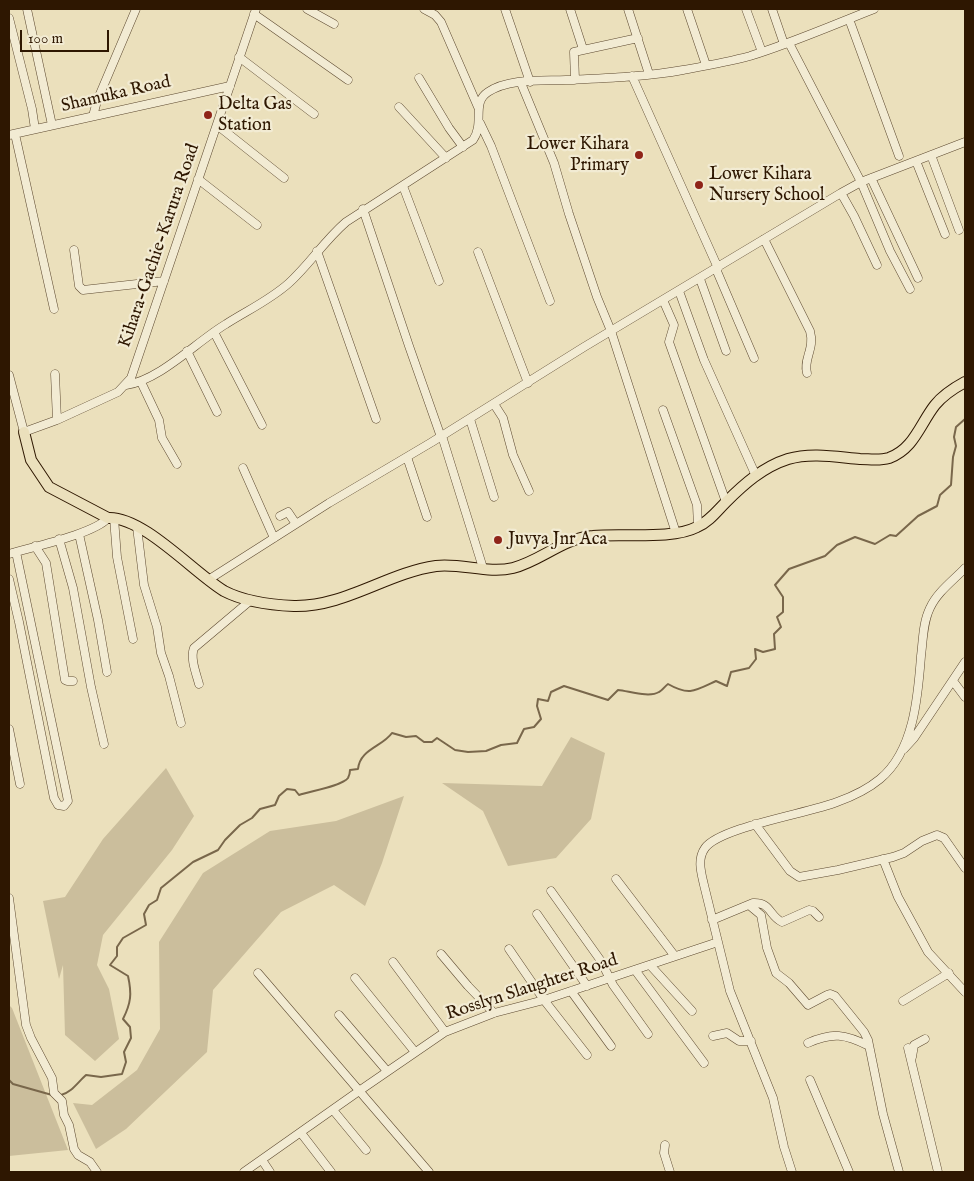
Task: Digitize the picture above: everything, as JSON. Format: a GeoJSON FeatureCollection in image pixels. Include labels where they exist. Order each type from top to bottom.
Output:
{"type":"FeatureCollection","features":[{"type":"Feature","properties":{"kind":"main road"},"geometry":{"type":"LineString","coordinates":[[24,432],[31,460],[49,487],[111,518],[137,527],[156,538],[208,580],[226,591],[251,600],[294,606],[317,605],[341,599],[412,571],[438,566],[512,568],[530,562],[573,540],[590,536],[676,533],[698,527],[714,515],[744,484],[767,468],[790,458],[809,455],[874,460],[889,458],[904,449],[915,439],[925,419],[937,403],[950,391],[965,382]]}},
{"type":"Feature","properties":{"kind":"street"},"geometry":{"type":"LineString","coordinates":[[27,9],[52,125]]}},
{"type":"Feature","properties":{"kind":"street"},"geometry":{"type":"LineString","coordinates":[[93,116],[97,101],[136,9]]}},
{"type":"Feature","properties":{"kind":"street"},"geometry":{"type":"LineString","coordinates":[[307,9],[334,24]]}},
{"type":"Feature","properties":{"kind":"street"},"geometry":{"type":"LineString","coordinates":[[424,9],[435,14],[441,22],[478,107],[480,123],[491,146],[550,301]]}},
{"type":"Feature","properties":{"kind":"street"},"geometry":{"type":"LineString","coordinates":[[505,9],[530,82]]}},
{"type":"Feature","properties":{"kind":"street"},"geometry":{"type":"LineString","coordinates":[[570,9],[583,49]]}},
{"type":"Feature","properties":{"kind":"street"},"geometry":{"type":"LineString","coordinates":[[628,9],[649,74]]}},
{"type":"Feature","properties":{"kind":"street"},"geometry":{"type":"LineString","coordinates":[[687,9],[706,65]]}},
{"type":"Feature","properties":{"kind":"street"},"geometry":{"type":"LineString","coordinates":[[746,9],[762,52]]}},
{"type":"Feature","properties":{"kind":"street"},"geometry":{"type":"LineString","coordinates":[[772,9],[787,43],[860,182],[890,252],[910,289]]}},
{"type":"Feature","properties":{"kind":"street"},"geometry":{"type":"LineString","coordinates":[[478,107],[481,98],[488,91],[507,85],[632,76],[682,70],[762,52],[872,9]]}},
{"type":"Feature","properties":{"kind":"street"},"geometry":{"type":"LineString","coordinates":[[255,12],[348,80]]}},
{"type":"Feature","properties":{"kind":"street","name":"Kihara-Gachie-Karura Road"},"geometry":{"type":"LineString","coordinates":[[126,385],[131,378],[255,12]]}},
{"type":"Feature","properties":{"kind":"street"},"geometry":{"type":"LineString","coordinates":[[9,18],[32,109],[35,129]]}},
{"type":"Feature","properties":{"kind":"street"},"geometry":{"type":"LineString","coordinates":[[849,19],[899,156]]}},
{"type":"Feature","properties":{"kind":"street"},"geometry":{"type":"LineString","coordinates":[[575,80],[573,54],[576,51],[638,38]]}},
{"type":"Feature","properties":{"kind":"street"},"geometry":{"type":"LineString","coordinates":[[239,58],[314,114]]}},
{"type":"Feature","properties":{"kind":"street"},"geometry":{"type":"LineString","coordinates":[[632,76],[717,268],[754,358]]}},
{"type":"Feature","properties":{"kind":"street"},"geometry":{"type":"LineString","coordinates":[[419,78],[449,128],[463,147]]}},
{"type":"Feature","properties":{"kind":"street"},"geometry":{"type":"LineString","coordinates":[[521,83],[554,163],[591,279],[611,331],[676,533]]}},
{"type":"Feature","properties":{"kind":"street","name":"Shamuka Road"},"geometry":{"type":"LineString","coordinates":[[14,134],[230,86]]}},
{"type":"Feature","properties":{"kind":"street"},"geometry":{"type":"LineString","coordinates":[[399,107],[446,158]]}},
{"type":"Feature","properties":{"kind":"street"},"geometry":{"type":"LineString","coordinates":[[9,375],[24,432],[57,420],[118,392],[126,385],[141,382],[154,375],[214,332],[276,295],[291,281],[330,235],[364,209],[473,140],[480,123]]}},
{"type":"Feature","properties":{"kind":"street"},"geometry":{"type":"LineString","coordinates":[[217,124],[284,178]]}},
{"type":"Feature","properties":{"kind":"street"},"geometry":{"type":"LineString","coordinates":[[14,134],[45,243]]}},
{"type":"Feature","properties":{"kind":"street"},"geometry":{"type":"LineString","coordinates":[[14,134],[54,309]]}},
{"type":"Feature","properties":{"kind":"street"},"geometry":{"type":"LineString","coordinates":[[208,580],[611,331],[860,182],[965,142]]}},
{"type":"Feature","properties":{"kind":"street"},"geometry":{"type":"LineString","coordinates":[[931,155],[959,230]]}},
{"type":"Feature","properties":{"kind":"street"},"geometry":{"type":"LineString","coordinates":[[916,161],[945,234]]}},
{"type":"Feature","properties":{"kind":"street"},"geometry":{"type":"LineString","coordinates":[[871,178],[918,278]]}},
{"type":"Feature","properties":{"kind":"street"},"geometry":{"type":"LineString","coordinates":[[198,179],[256,225]]}},
{"type":"Feature","properties":{"kind":"street"},"geometry":{"type":"LineString","coordinates":[[403,186],[439,281]]}},
{"type":"Feature","properties":{"kind":"street"},"geometry":{"type":"LineString","coordinates":[[841,193],[877,265]]}},
{"type":"Feature","properties":{"kind":"street"},"geometry":{"type":"LineString","coordinates":[[364,209],[408,346],[442,436],[483,568]]}},
{"type":"Feature","properties":{"kind":"street"},"geometry":{"type":"LineString","coordinates":[[764,239],[813,340],[805,367],[807,373]]}},
{"type":"Feature","properties":{"kind":"street"},"geometry":{"type":"LineString","coordinates":[[74,250],[79,286],[82,290],[164,281]]}},
{"type":"Feature","properties":{"kind":"street"},"geometry":{"type":"LineString","coordinates":[[317,251],[376,419]]}},
{"type":"Feature","properties":{"kind":"street"},"geometry":{"type":"LineString","coordinates":[[478,252],[528,383]]}},
{"type":"Feature","properties":{"kind":"street"},"geometry":{"type":"LineString","coordinates":[[700,279],[726,351]]}},
{"type":"Feature","properties":{"kind":"street"},"geometry":{"type":"LineString","coordinates":[[679,291],[704,360],[756,476]]}},
{"type":"Feature","properties":{"kind":"street"},"geometry":{"type":"LineString","coordinates":[[663,300],[674,325],[669,342],[726,502]]}},
{"type":"Feature","properties":{"kind":"street"},"geometry":{"type":"LineString","coordinates":[[214,332],[262,425]]}},
{"type":"Feature","properties":{"kind":"street"},"geometry":{"type":"LineString","coordinates":[[187,352],[217,412]]}},
{"type":"Feature","properties":{"kind":"street"},"geometry":{"type":"LineString","coordinates":[[55,374],[57,420]]}},
{"type":"Feature","properties":{"kind":"street"},"geometry":{"type":"LineString","coordinates":[[141,382],[159,420],[162,438],[177,464]]}},
{"type":"Feature","properties":{"kind":"street"},"geometry":{"type":"LineString","coordinates":[[494,404],[503,418],[513,455],[529,491]]}},
{"type":"Feature","properties":{"kind":"street"},"geometry":{"type":"LineString","coordinates":[[663,410],[697,505],[698,527]]}},
{"type":"Feature","properties":{"kind":"street"},"geometry":{"type":"LineString","coordinates":[[470,419],[494,498]]}},
{"type":"Feature","properties":{"kind":"street"},"geometry":{"type":"LineString","coordinates":[[408,456],[426,517]]}},
{"type":"Feature","properties":{"kind":"street"},"geometry":{"type":"LineString","coordinates":[[243,468],[274,538]]}},
{"type":"Feature","properties":{"kind":"street"},"geometry":{"type":"LineString","coordinates":[[280,516],[288,512],[296,524]]}},
{"type":"Feature","properties":{"kind":"street"},"geometry":{"type":"LineString","coordinates":[[9,578],[54,798],[58,806],[64,806],[68,801],[13,553],[79,534],[95,528],[111,518],[133,639]]}},
{"type":"Feature","properties":{"kind":"street"},"geometry":{"type":"LineString","coordinates":[[137,527],[144,585],[157,627],[161,653],[170,676],[181,723]]}},
{"type":"Feature","properties":{"kind":"street"},"geometry":{"type":"LineString","coordinates":[[79,534],[98,620],[107,672]]}},
{"type":"Feature","properties":{"kind":"street"},"geometry":{"type":"LineString","coordinates":[[59,539],[74,588],[91,687],[104,744]]}},
{"type":"Feature","properties":{"kind":"street"},"geometry":{"type":"LineString","coordinates":[[35,546],[46,563],[65,680],[67,682],[73,681]]}},
{"type":"Feature","properties":{"kind":"street"},"geometry":{"type":"LineString","coordinates":[[901,752],[913,720],[918,698],[923,640],[928,613],[940,594],[965,568]]}},
{"type":"Feature","properties":{"kind":"street"},"geometry":{"type":"LineString","coordinates":[[199,684],[192,652],[194,648],[251,600]]}},
{"type":"Feature","properties":{"kind":"street"},"geometry":{"type":"LineString","coordinates":[[792,1172],[784,1147],[774,1098],[730,991],[700,867],[703,851],[706,846],[716,839],[755,824],[836,802],[863,790],[881,778],[914,738],[965,662]]}},
{"type":"Feature","properties":{"kind":"street"},"geometry":{"type":"LineString","coordinates":[[953,681],[965,697]]}},
{"type":"Feature","properties":{"kind":"street"},"geometry":{"type":"LineString","coordinates":[[9,729],[20,784]]}},
{"type":"Feature","properties":{"kind":"street"},"geometry":{"type":"LineString","coordinates":[[755,824],[790,871],[798,877],[830,872],[904,853],[922,841],[937,835],[944,838],[965,868]]}},
{"type":"Feature","properties":{"kind":"street"},"geometry":{"type":"LineString","coordinates":[[882,859],[898,897],[924,946],[965,992]]}},
{"type":"Feature","properties":{"kind":"street"},"geometry":{"type":"LineString","coordinates":[[616,879],[674,956]]}},
{"type":"Feature","properties":{"kind":"street"},"geometry":{"type":"LineString","coordinates":[[551,892],[601,961],[613,985],[648,1034]]}},
{"type":"Feature","properties":{"kind":"street"},"geometry":{"type":"LineString","coordinates":[[9,898],[26,1025],[52,1078],[54,1093],[62,1101],[74,1149],[78,1155],[90,1162],[97,1172]]}},
{"type":"Feature","properties":{"kind":"street"},"geometry":{"type":"LineString","coordinates":[[712,920],[749,905],[763,904],[782,922],[809,910],[819,917]]}},
{"type":"Feature","properties":{"kind":"street"},"geometry":{"type":"LineString","coordinates":[[749,905],[761,915],[767,948],[778,976],[789,983],[808,1006],[827,994],[835,996],[864,1032],[899,1172]]}},
{"type":"Feature","properties":{"kind":"street"},"geometry":{"type":"LineString","coordinates":[[537,914],[587,986]]}},
{"type":"Feature","properties":{"kind":"street","name":"Rosslyn Slaughter Road"},"geometry":{"type":"LineString","coordinates":[[248,1171],[359,1090],[445,1032],[494,1013],[544,1000],[718,942]]}},
{"type":"Feature","properties":{"kind":"street"},"geometry":{"type":"LineString","coordinates":[[509,948],[544,1000],[587,1055]]}},
{"type":"Feature","properties":{"kind":"street"},"geometry":{"type":"LineString","coordinates":[[441,954],[494,1013]]}},
{"type":"Feature","properties":{"kind":"street"},"geometry":{"type":"LineString","coordinates":[[393,962],[445,1032]]}},
{"type":"Feature","properties":{"kind":"street"},"geometry":{"type":"LineString","coordinates":[[650,965],[692,1011]]}},
{"type":"Feature","properties":{"kind":"street"},"geometry":{"type":"LineString","coordinates":[[636,970],[704,1063]]}},
{"type":"Feature","properties":{"kind":"street"},"geometry":{"type":"LineString","coordinates":[[903,1001],[949,973]]}},
{"type":"Feature","properties":{"kind":"street"},"geometry":{"type":"LineString","coordinates":[[258,974],[428,1172]]}},
{"type":"Feature","properties":{"kind":"street"},"geometry":{"type":"LineString","coordinates":[[355,978],[416,1052]]}},
{"type":"Feature","properties":{"kind":"street"},"geometry":{"type":"LineString","coordinates":[[571,991],[611,1046]]}},
{"type":"Feature","properties":{"kind":"street"},"geometry":{"type":"LineString","coordinates":[[339,1014],[387,1071]]}},
{"type":"Feature","properties":{"kind":"street"},"geometry":{"type":"LineString","coordinates":[[713,1036],[727,1033],[739,1041],[751,1041]]}},
{"type":"Feature","properties":{"kind":"street"},"geometry":{"type":"LineString","coordinates":[[808,1043],[829,1035],[842,1036],[869,1046]]}},
{"type":"Feature","properties":{"kind":"street"},"geometry":{"type":"LineString","coordinates":[[910,1059],[913,1056],[914,1045],[924,1039]]}},
{"type":"Feature","properties":{"kind":"street"},"geometry":{"type":"LineString","coordinates":[[908,1048],[938,1172]]}},
{"type":"Feature","properties":{"kind":"street"},"geometry":{"type":"LineString","coordinates":[[810,1080],[849,1172]]}},
{"type":"Feature","properties":{"kind":"street"},"geometry":{"type":"LineString","coordinates":[[333,1110],[366,1150]]}},
{"type":"Feature","properties":{"kind":"street"},"geometry":{"type":"LineString","coordinates":[[301,1133],[331,1172]]}},
{"type":"Feature","properties":{"kind":"street"},"geometry":{"type":"LineString","coordinates":[[665,1145],[664,1153],[670,1172]]}},
{"type":"Feature","properties":{"kind":"street"},"geometry":{"type":"LineString","coordinates":[[262,1160],[270,1172]]}},
{"type":"Feature","properties":{"kind":"shaded area"},"geometry":{"type":"Polygon","coordinates":[[[571,737],[605,753],[591,819],[556,858],[508,866],[483,811],[442,783],[542,786],[571,737]]]}},
{"type":"Feature","properties":{"kind":"shaded area"},"geometry":{"type":"Polygon","coordinates":[[[166,768],[194,816],[172,850],[103,935],[97,965],[109,989],[119,1039],[95,1061],[65,1035],[63,965],[59,979],[43,901],[65,897],[103,839],[166,768]]]}},
{"type":"Feature","properties":{"kind":"shaded area"},"geometry":{"type":"Polygon","coordinates":[[[404,796],[382,863],[365,906],[334,885],[281,912],[213,990],[207,1052],[126,1129],[96,1149],[73,1103],[92,1105],[137,1070],[160,1029],[159,942],[203,873],[270,831],[336,821],[404,796]]]}},
{"type":"Feature","properties":{"kind":"shaded area"},"geometry":{"type":"Polygon","coordinates":[[[9,1005],[12,1008],[68,1150],[9,1156],[9,1005]]]}},
{"type":"Feature","properties":{"kind":"waterway"},"geometry":{"type":"LineString","coordinates":[[61,1095],[71,1090],[86,1075],[101,1077],[122,1074],[126,1062],[124,1052],[131,1038],[130,1027],[123,1019],[128,1008],[130,988],[128,976],[110,965],[117,956],[117,947],[123,938],[146,925],[144,914],[149,905],[157,900],[161,888],[193,862],[218,850],[240,825],[252,818],[260,809],[275,805],[279,796],[287,789],[295,790],[299,795],[345,781],[350,770],[358,769],[363,757],[392,733],[406,737],[416,736],[424,742],[432,742],[437,738],[455,750],[468,752],[486,751],[501,745],[517,743],[524,729],[534,727],[541,719],[537,706],[538,699],[548,701],[551,692],[564,686],[608,700],[618,690],[639,694],[655,694],[668,684],[687,691],[697,690],[716,681],[727,686],[731,672],[749,668],[756,659],[755,649],[763,652],[775,649],[774,634],[781,627],[777,617],[783,612],[783,597],[775,585],[789,569],[825,556],[837,545],[855,537],[875,544],[890,535],[896,536],[918,516],[937,506],[940,495],[951,485],[953,457],[956,446],[954,437],[956,427],[965,419]]}},
{"type":"Feature","properties":{"kind":"waterway"},"geometry":{"type":"LineString","coordinates":[[9,1080],[13,1084],[52,1095]]}},
{"type":"Feature","properties":{"kind":"place","name":"Delta Gas Station"},"geometry":{"type":"Point","coordinates":[208,115]}},
{"type":"Feature","properties":{"kind":"place","name":"Lower Kihara Primary"},"geometry":{"type":"Point","coordinates":[639,155]}},
{"type":"Feature","properties":{"kind":"place","name":"Lower Kihara Nursery School"},"geometry":{"type":"Point","coordinates":[699,185]}},
{"type":"Feature","properties":{"kind":"place","name":"Juvya Jnr Aca"},"geometry":{"type":"Point","coordinates":[498,540]}}]}
